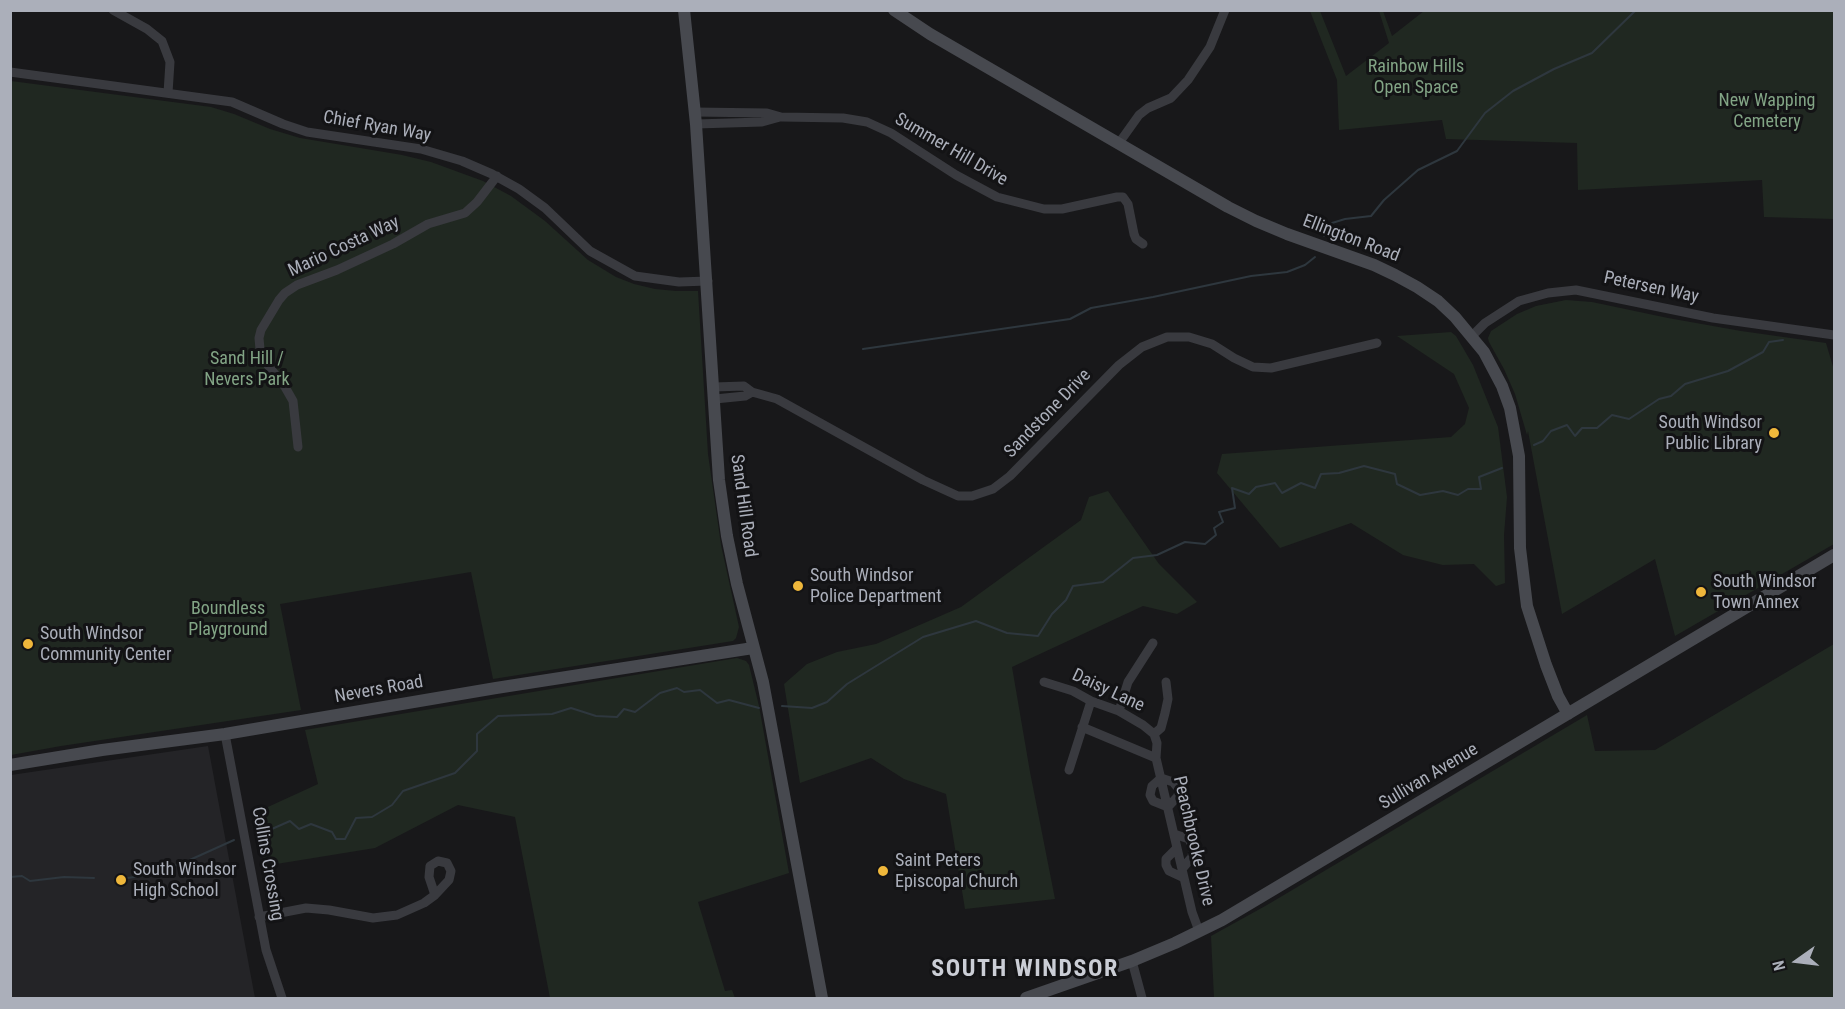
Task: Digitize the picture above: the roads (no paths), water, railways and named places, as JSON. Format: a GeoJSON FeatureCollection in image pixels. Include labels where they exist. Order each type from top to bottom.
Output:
{"type":"FeatureCollection","features":[{"type":"Feature","properties":{"kind":"main road","name":"Sand Hill Road"},"geometry":{"type":"LineString","coordinates":[[684,10],[696,118],[719,480],[737,584],[763,682],[774,736],[822,999]]}},
{"type":"Feature","properties":{"kind":"main road","name":"Ellington Road"},"geometry":{"type":"LineString","coordinates":[[894,10],[936,37],[1256,221],[1374,265],[1418,287],[1438,301],[1472,336],[1493,367],[1510,408],[1520,456],[1520,548],[1527,606],[1546,665],[1568,714]]}},
{"type":"Feature","properties":{"kind":"main road","name":"Sullivan Avenue"},"geometry":{"type":"LineString","coordinates":[[1026,999],[1132,961],[1199,931],[1270,893],[1834,555]]}},
{"type":"Feature","properties":{"kind":"main road","name":"Nevers Road"},"geometry":{"type":"LineString","coordinates":[[10,765],[225,734],[496,688],[753,648]]}},
{"type":"Feature","properties":{"kind":"street"},"geometry":{"type":"LineString","coordinates":[[113,10],[147,29],[162,42],[170,62],[168,93]]}},
{"type":"Feature","properties":{"kind":"street"},"geometry":{"type":"LineString","coordinates":[[1119,143],[1138,115],[1170,98],[1188,80],[1210,47],[1225,10]]}},
{"type":"Feature","properties":{"kind":"street","name":"Chief Ryan Way"},"geometry":{"type":"LineString","coordinates":[[10,72],[232,102],[308,132],[421,149],[462,161],[497,176],[519,189],[545,207],[590,251],[635,276],[679,282],[708,281]]}},
{"type":"Feature","properties":{"kind":"street","name":"Summer Hill Drive"},"geometry":{"type":"LineString","coordinates":[[696,118],[762,122],[781,117],[843,118],[867,122],[891,133],[956,176],[997,197],[1044,209],[1062,209],[1123,197],[1128,204],[1136,239],[1143,244]]}},
{"type":"Feature","properties":{"kind":"street","name":"Mario Costa Way"},"geometry":{"type":"LineString","coordinates":[[298,447],[293,400],[267,364],[260,349],[261,330],[279,300],[297,285],[337,270],[393,244],[428,224],[465,213],[477,202],[497,176]]}},
{"type":"Feature","properties":{"kind":"street","name":"Petersen Way"},"geometry":{"type":"LineString","coordinates":[[1472,336],[1485,323],[1519,301],[1548,293],[1576,290],[1713,318],[1834,334]]}},
{"type":"Feature","properties":{"kind":"street","name":"Sandstone Drive"},"geometry":{"type":"LineString","coordinates":[[714,393],[745,396],[752,392],[777,399],[923,480],[958,496],[972,496],[993,489],[1010,476],[1119,365],[1142,347],[1167,337],[1189,337],[1212,344],[1253,367],[1271,368],[1377,343]]}},
{"type":"Feature","properties":{"kind":"street"},"geometry":{"type":"LineString","coordinates":[[1119,711],[1128,682],[1153,643]]}},
{"type":"Feature","properties":{"kind":"street","name":"Daisy Lane"},"geometry":{"type":"LineString","coordinates":[[1044,682],[1073,691],[1091,701],[1119,711],[1154,734]]}},
{"type":"Feature","properties":{"kind":"street"},"geometry":{"type":"LineString","coordinates":[[1154,734],[1161,728],[1166,713],[1167,682]]}},
{"type":"Feature","properties":{"kind":"street"},"geometry":{"type":"LineString","coordinates":[[1069,770],[1091,701]]}},
{"type":"Feature","properties":{"kind":"street","name":"Peachbrooke Drive"},"geometry":{"type":"LineString","coordinates":[[1082,728],[1156,758]]}},
{"type":"Feature","properties":{"kind":"street","name":"Collins Crossing"},"geometry":{"type":"LineString","coordinates":[[225,734],[266,950],[282,999]]}},
{"type":"Feature","properties":{"kind":"street","name":"Peachbrooke Drive"},"geometry":{"type":"LineString","coordinates":[[1154,734],[1157,743],[1156,758],[1193,917],[1199,931]]}},
{"type":"Feature","properties":{"kind":"street"},"geometry":{"type":"LineString","coordinates":[[1161,778],[1176,784],[1179,789],[1178,796],[1168,807],[1153,801],[1150,795],[1152,786],[1161,778]]}},
{"type":"Feature","properties":{"kind":"street"},"geometry":{"type":"LineString","coordinates":[[1174,834],[1189,839],[1193,848],[1192,857],[1183,873],[1169,871],[1166,865],[1166,859],[1177,848]]}},
{"type":"Feature","properties":{"kind":"street"},"geometry":{"type":"LineString","coordinates":[[259,916],[306,908],[373,918],[397,915],[435,896]]}},
{"type":"Feature","properties":{"kind":"street"},"geometry":{"type":"LineString","coordinates":[[1132,961],[1142,999]]}},
{"type":"Feature","properties":{"kind":"waterway"},"geometry":{"type":"LineString","coordinates":[[1324,236],[1332,223],[1371,216],[1384,200],[1418,170],[1457,151],[1485,113],[1513,91],[1554,69],[1592,53],[1636,10]]}},
{"type":"Feature","properties":{"kind":"waterway"},"geometry":{"type":"LineString","coordinates":[[863,349],[1070,319],[1091,308],[1251,276],[1287,272],[1305,265],[1315,257]]}},
{"type":"Feature","properties":{"kind":"waterway"},"geometry":{"type":"LineString","coordinates":[[1534,445],[1543,441],[1551,431],[1567,425],[1575,436],[1582,428],[1597,428],[1612,415],[1629,419],[1659,399],[1671,396],[1685,384],[1728,371],[1763,352],[1769,342],[1783,340]]}},
{"type":"Feature","properties":{"kind":"waterway"},"geometry":{"type":"LineString","coordinates":[[782,706],[812,708],[827,702],[847,684],[923,637],[976,621],[1007,633],[1038,636],[1052,614],[1066,600],[1073,586],[1103,582],[1133,558],[1157,555],[1185,542],[1205,544],[1216,535],[1214,528],[1223,522],[1219,512],[1235,508],[1232,488],[1249,494],[1256,487],[1275,483],[1282,493],[1301,483],[1315,488],[1321,474],[1339,473],[1364,466],[1395,474],[1397,484],[1420,495],[1443,491],[1458,495],[1468,489],[1481,489],[1479,477],[1502,468]]}},
{"type":"Feature","properties":{"kind":"waterway"},"geometry":{"type":"LineString","coordinates":[[256,836],[290,821],[299,829],[311,824],[332,832],[336,839],[345,839],[356,818],[372,817],[392,805],[403,791],[455,773],[477,751],[477,734],[498,716],[552,714],[571,708],[596,716],[617,717],[624,709],[635,712],[660,693],[677,688],[684,692],[700,690],[717,703],[729,700],[759,708]]}},
{"type":"Feature","properties":{"kind":"waterway"},"geometry":{"type":"LineString","coordinates":[[127,878],[142,876],[183,863],[234,840]]}},
{"type":"Feature","properties":{"kind":"waterway"},"geometry":{"type":"LineString","coordinates":[[10,877],[22,876],[30,881],[64,877],[94,878]]}},
{"type":"Feature","properties":{"kind":"place","name":"South Windsor Public Library"},"geometry":{"type":"Point","coordinates":[1774,433]}},
{"type":"Feature","properties":{"kind":"place","name":"South Windsor Police Department"},"geometry":{"type":"Point","coordinates":[798,586]}},
{"type":"Feature","properties":{"kind":"place","name":"South Windsor Town Annex"},"geometry":{"type":"Point","coordinates":[1701,592]}},
{"type":"Feature","properties":{"kind":"place","name":"South Windsor Community Center"},"geometry":{"type":"Point","coordinates":[28,644]}},
{"type":"Feature","properties":{"kind":"place","name":"Saint Peters Episcopal Church"},"geometry":{"type":"Point","coordinates":[883,871]}},
{"type":"Feature","properties":{"kind":"place","name":"South Windsor High School"},"geometry":{"type":"Point","coordinates":[121,880]}},
{"type":"Feature","properties":{"kind":"district","name":"SOUTH WINDSOR"},"geometry":{"type":"Point","coordinates":[1025,970]}},
{"type":"Feature","properties":{"kind":"park label","name":"Rainbow Hills Open Space"},"geometry":{"type":"Point","coordinates":[1416,77]}},
{"type":"Feature","properties":{"kind":"park label","name":"New Wapping Cemetery"},"geometry":{"type":"Point","coordinates":[1767,111]}},
{"type":"Feature","properties":{"kind":"park label","name":"Sand Hill / Nevers Park"},"geometry":{"type":"Point","coordinates":[247,370]}},
{"type":"Feature","properties":{"kind":"park label","name":"Boundless Playground"},"geometry":{"type":"Point","coordinates":[228,619]}}]}
